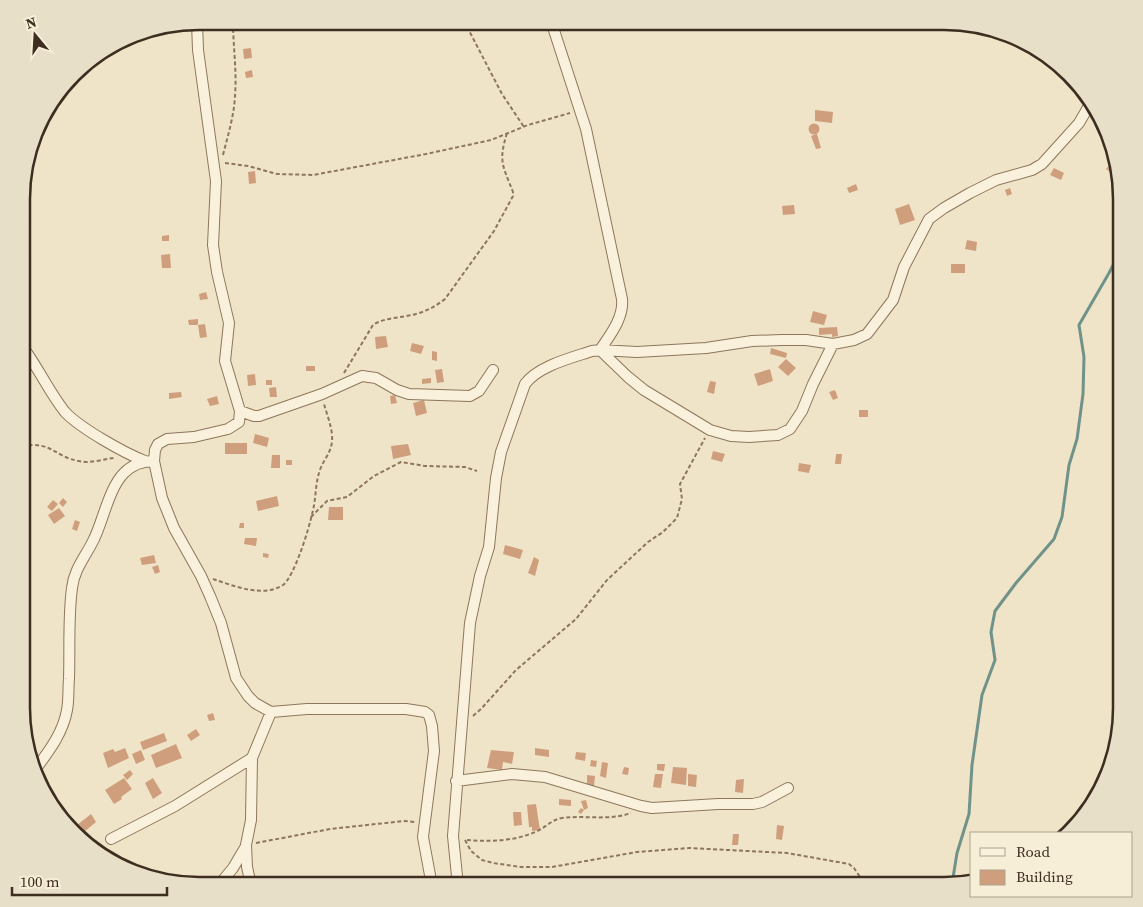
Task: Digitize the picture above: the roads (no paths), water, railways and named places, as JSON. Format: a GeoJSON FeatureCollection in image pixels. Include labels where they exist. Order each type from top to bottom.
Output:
{"type":"FeatureCollection","features":[{"type":"Feature","properties":{"kind":"street"},"geometry":{"type":"LineString","coordinates":[[197,30],[198,50],[216,181],[213,245],[217,272],[229,323],[225,361],[240,412],[239,422],[228,429],[194,436],[167,438],[155,450],[150,461],[174,528],[201,576],[221,623],[236,678],[255,703],[271,712],[307,709],[406,709],[425,712],[431,719],[434,752],[423,837],[430,877]]}},
{"type":"Feature","properties":{"kind":"street"},"geometry":{"type":"LineString","coordinates":[[554,30],[586,129],[622,299],[621,312],[612,332],[600,350]]}},
{"type":"Feature","properties":{"kind":"street"},"geometry":{"type":"LineString","coordinates":[[457,877],[452,836],[470,623],[488,548],[501,452],[525,384],[535,374],[545,368],[592,351],[637,352],[706,348],[752,341],[806,340],[833,344],[854,340],[868,334],[893,300],[907,261],[929,220],[936,213],[996,180],[1032,170],[1042,164],[1079,123],[1087,109]]}},
{"type":"Feature","properties":{"kind":"street"},"geometry":{"type":"LineString","coordinates":[[600,350],[644,390],[710,430],[731,436],[749,437],[778,435],[790,429],[802,411],[833,344]]}},
{"type":"Feature","properties":{"kind":"street"},"geometry":{"type":"LineString","coordinates":[[30,358],[67,413],[80,425],[129,455],[150,461]]}},
{"type":"Feature","properties":{"kind":"street"},"geometry":{"type":"LineString","coordinates":[[240,412],[259,416],[322,394],[362,376],[370,376],[409,394],[470,396],[479,391],[493,370]]}},
{"type":"Feature","properties":{"kind":"street"},"geometry":{"type":"LineString","coordinates":[[40,763],[59,734],[67,710],[69,626],[74,576],[94,539],[122,474],[132,466],[150,461]]}},
{"type":"Feature","properties":{"kind":"street"},"geometry":{"type":"LineString","coordinates":[[225,877],[233,868],[246,845],[251,820],[252,758],[271,712]]}},
{"type":"Feature","properties":{"kind":"street"},"geometry":{"type":"LineString","coordinates":[[110,839],[175,806],[252,758]]}},
{"type":"Feature","properties":{"kind":"street"},"geometry":{"type":"LineString","coordinates":[[456,781],[512,774],[545,776],[641,806],[666,808],[718,804],[753,804],[762,802],[788,788]]}},
{"type":"Feature","properties":{"kind":"street"},"geometry":{"type":"LineString","coordinates":[[246,845],[250,877]]}},
{"type":"Feature","properties":{"kind":"waterway"},"geometry":{"type":"LineString","coordinates":[[953,877],[957,853],[969,814],[972,765],[982,695],[995,660],[991,632],[995,611],[1016,583],[1054,539],[1062,517],[1069,465],[1077,439],[1083,394],[1084,357],[1079,325],[1113,265]]}}]}
